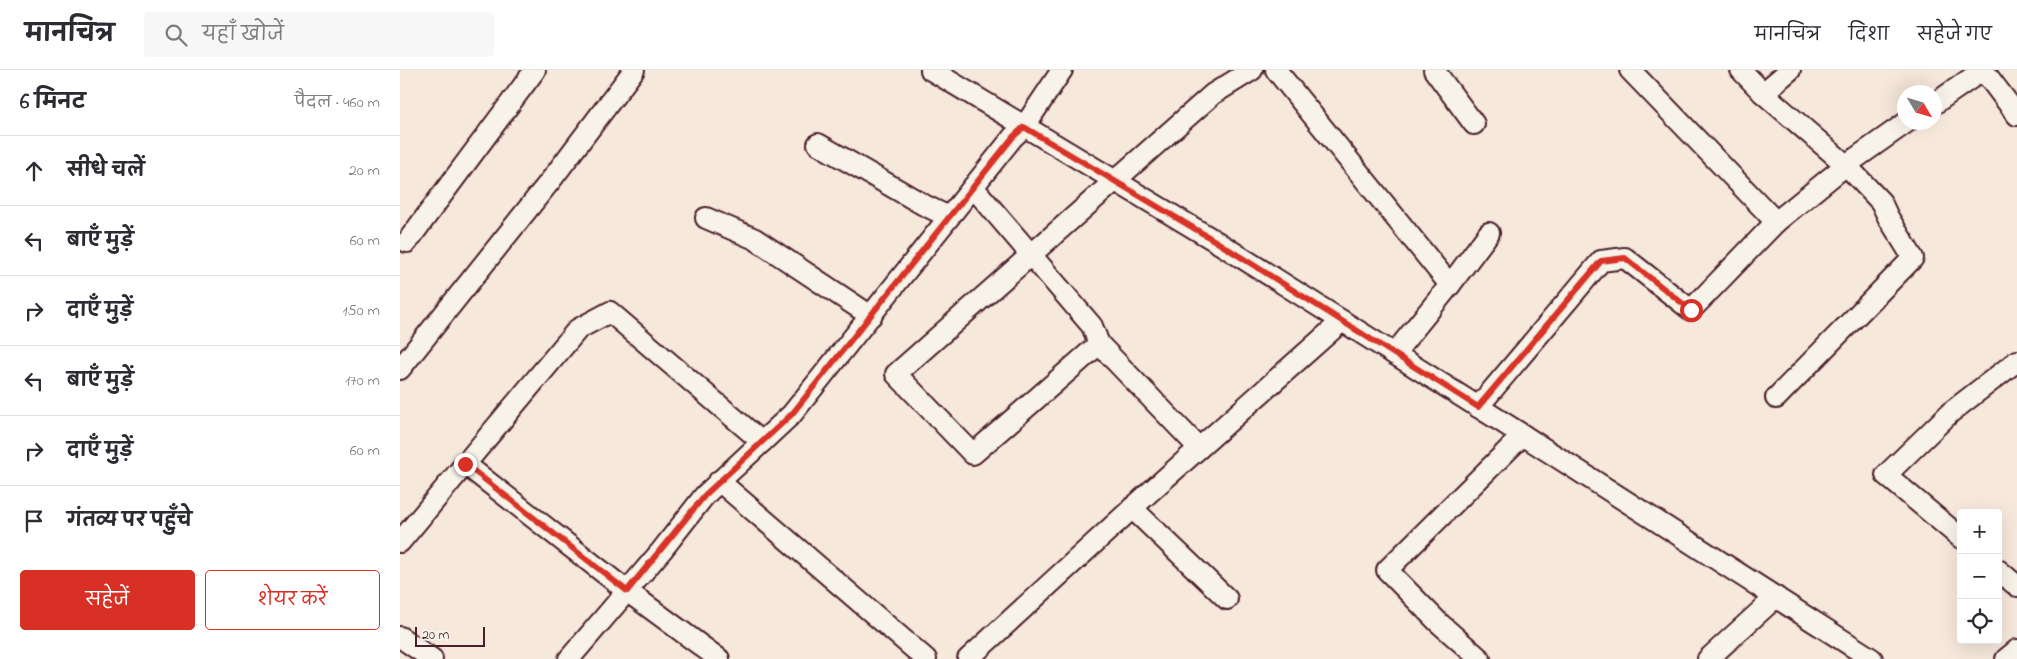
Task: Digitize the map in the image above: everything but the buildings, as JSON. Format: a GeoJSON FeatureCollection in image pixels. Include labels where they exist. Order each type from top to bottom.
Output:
{"type":"FeatureCollection","features":[{"type":"Feature","properties":{"kind":"street"},"geometry":{"type":"LineString","coordinates":[[407,242],[535,70]]}},
{"type":"Feature","properties":{"kind":"street"},"geometry":{"type":"LineString","coordinates":[[400,369],[551,180],[634,70]]}},
{"type":"Feature","properties":{"kind":"street"},"geometry":{"type":"LineString","coordinates":[[931,70],[1217,242],[1523,435],[1872,659]]}},
{"type":"Feature","properties":{"kind":"street"},"geometry":{"type":"LineString","coordinates":[[569,659],[705,495],[792,414],[1013,137],[1024,127],[1062,70]]}},
{"type":"Feature","properties":{"kind":"street"},"geometry":{"type":"LineString","coordinates":[[1099,344],[973,454],[896,374],[1116,182],[1213,94],[1252,70]]}},
{"type":"Feature","properties":{"kind":"street"},"geometry":{"type":"LineString","coordinates":[[1276,70],[1450,285]]}},
{"type":"Feature","properties":{"kind":"street"},"geometry":{"type":"LineString","coordinates":[[1434,70],[1474,124]]}},
{"type":"Feature","properties":{"kind":"street"},"geometry":{"type":"LineString","coordinates":[[1630,70],[1776,222]]}},
{"type":"Feature","properties":{"kind":"street"},"geometry":{"type":"LineString","coordinates":[[1741,70],[1763,93],[1846,165],[1881,202],[1913,258],[1776,398]]}},
{"type":"Feature","properties":{"kind":"street"},"geometry":{"type":"LineString","coordinates":[[1763,93],[1790,70]]}},
{"type":"Feature","properties":{"kind":"street"},"geometry":{"type":"LineString","coordinates":[[1942,98],[1983,70],[2017,115]]}},
{"type":"Feature","properties":{"kind":"street"},"geometry":{"type":"LineString","coordinates":[[1478,407],[1601,261],[1625,258],[1691,310],[1776,222],[1846,165],[1897,130]]}},
{"type":"Feature","properties":{"kind":"street"},"geometry":{"type":"LineString","coordinates":[[818,144],[924,205],[949,217]]}},
{"type":"Feature","properties":{"kind":"street"},"geometry":{"type":"LineString","coordinates":[[973,187],[1092,326],[1099,344],[1199,448]]}},
{"type":"Feature","properties":{"kind":"street"},"geometry":{"type":"LineString","coordinates":[[706,218],[755,239],[870,316]]}},
{"type":"Feature","properties":{"kind":"street"},"geometry":{"type":"LineString","coordinates":[[1394,354],[1489,233]]}},
{"type":"Feature","properties":{"kind":"street"},"geometry":{"type":"LineString","coordinates":[[400,542],[578,329],[610,312],[762,442]]}},
{"type":"Feature","properties":{"kind":"street"},"geometry":{"type":"LineString","coordinates":[[968,659],[1132,508],[1342,321]]}},
{"type":"Feature","properties":{"kind":"street"},"geometry":{"type":"LineString","coordinates":[[1957,535],[1886,475],[1951,412],[2017,361]]}},
{"type":"Feature","properties":{"kind":"street"},"geometry":{"type":"LineString","coordinates":[[1480,659],[1438,622],[1388,570],[1523,435]]}},
{"type":"Feature","properties":{"kind":"street"},"geometry":{"type":"LineString","coordinates":[[465,464],[627,591],[719,659]]}},
{"type":"Feature","properties":{"kind":"street"},"geometry":{"type":"LineString","coordinates":[[719,482],[926,659]]}},
{"type":"Feature","properties":{"kind":"street"},"geometry":{"type":"LineString","coordinates":[[1132,508],[1227,599]]}},
{"type":"Feature","properties":{"kind":"street"},"geometry":{"type":"LineString","coordinates":[[2002,573],[2017,586]]}},
{"type":"Feature","properties":{"kind":"street"},"geometry":{"type":"LineString","coordinates":[[1708,659],[1776,597]]}},
{"type":"Feature","properties":{"kind":"street"},"geometry":{"type":"LineString","coordinates":[[400,637],[432,659]]}},
{"type":"Feature","properties":{"kind":"street"},"geometry":{"type":"LineString","coordinates":[[2006,659],[2017,650]]}},
{"type":"Feature","properties":{"kind":"route"},"geometry":{"type":"LineString","coordinates":[[465,464],[627,591],[705,495],[792,414],[1013,137],[1024,127],[1217,242],[1478,407],[1601,261],[1625,258],[1691,310]]}}]}
